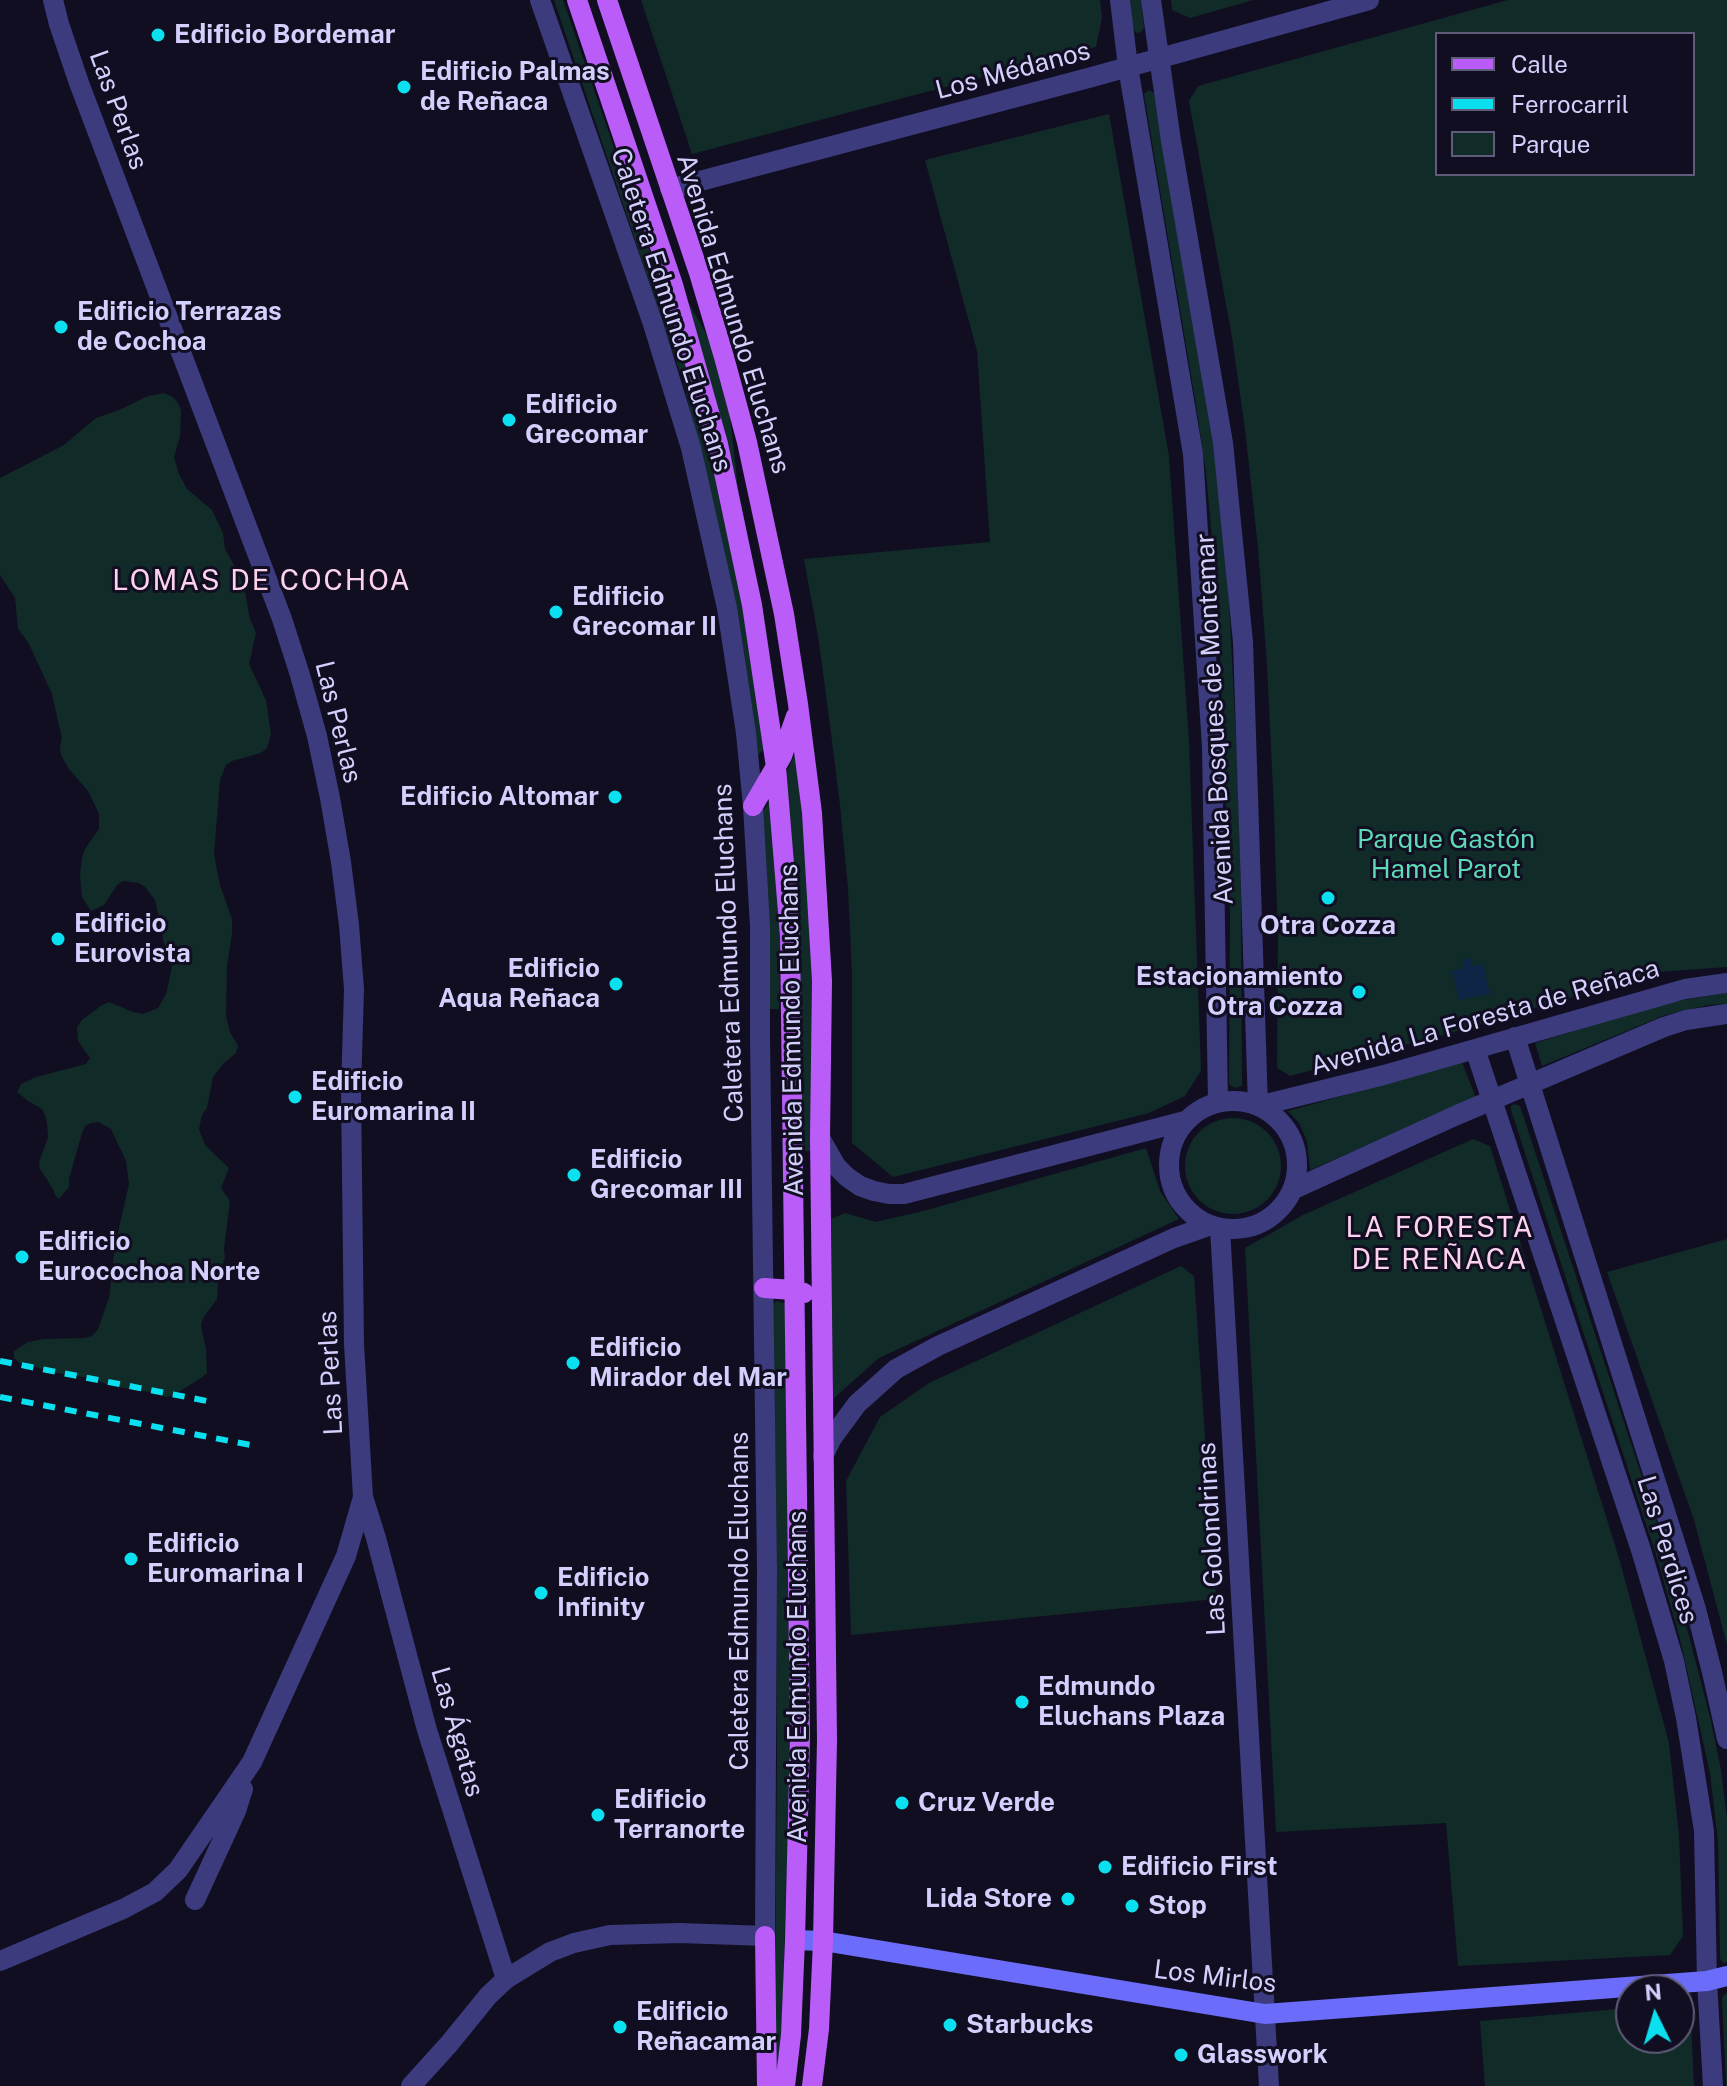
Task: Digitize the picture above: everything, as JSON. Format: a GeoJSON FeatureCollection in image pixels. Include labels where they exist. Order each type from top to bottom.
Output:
{"type":"FeatureCollection","features":[{"type":"Feature","properties":{"kind":"main road","name":"Avenida Edmundo Eluchans"},"geometry":{"type":"LineString","coordinates":[[577,0],[673,285],[714,430],[752,605],[776,767],[790,936],[800,1736],[791,2035],[785,2086]]}},
{"type":"Feature","properties":{"kind":"main road","name":"Avenida Edmundo Eluchans"},"geometry":{"type":"LineString","coordinates":[[607,0],[712,315],[747,442],[784,614],[812,813],[822,1030],[820,1138],[827,1740],[823,1941],[819,2029],[812,2086]]}},
{"type":"Feature","properties":{"kind":"main road"},"geometry":{"type":"LineString","coordinates":[[753,806],[776,767],[798,704]]}},
{"type":"Feature","properties":{"kind":"main road"},"geometry":{"type":"LineString","coordinates":[[764,1288],[793,1290],[809,1296],[822,1310]]}},
{"type":"Feature","properties":{"kind":"main road"},"geometry":{"type":"LineString","coordinates":[[765,1936],[767,2086]]}},
{"type":"Feature","properties":{"kind":"street","name":"Las Perlas"},"geometry":{"type":"LineString","coordinates":[[53,0],[79,83],[282,619],[313,721],[330,798],[343,877],[354,989],[351,1090],[354,1344],[363,1497]]}},
{"type":"Feature","properties":{"kind":"street","name":"Caletera Edmundo Eluchans"},"geometry":{"type":"LineString","coordinates":[[540,0],[653,324],[691,448],[729,621],[746,733],[760,926],[767,1555],[765,1936]]}},
{"type":"Feature","properties":{"kind":"street","name":"Avenida Bosques de Montemar"},"geometry":{"type":"LineString","coordinates":[[1120,0],[1128,67],[1193,454],[1212,747],[1218,1102]]}},
{"type":"Feature","properties":{"kind":"street","name":"Avenida Bosques de Montemar"},"geometry":{"type":"LineString","coordinates":[[1151,0],[1223,443],[1243,642],[1258,1106]]}},
{"type":"Feature","properties":{"kind":"street","name":"Los Médanos"},"geometry":{"type":"LineString","coordinates":[[670,189],[1369,0]]}},
{"type":"Feature","properties":{"kind":"street","name":"Avenida La Foresta de Reñaca"},"geometry":{"type":"LineString","coordinates":[[1218,1102],[1245,1101],[1258,1106],[1370,1078],[1685,989],[1727,983]]}},
{"type":"Feature","properties":{"kind":"street"},"geometry":{"type":"LineString","coordinates":[[1292,1190],[1664,1027],[1686,1020],[1727,1014]]}},
{"type":"Feature","properties":{"kind":"street","name":"Las Perdices"},"geometry":{"type":"LineString","coordinates":[[1515,1037],[1696,1609],[1727,1739]]}},
{"type":"Feature","properties":{"kind":"street","name":"Las Perdices"},"geometry":{"type":"LineString","coordinates":[[1475,1049],[1645,1564],[1674,1661],[1689,1732],[1704,1831],[1717,1979],[1713,2086]]}},
{"type":"Feature","properties":{"kind":"street"},"geometry":{"type":"LineString","coordinates":[[820,1138],[836,1166],[860,1186],[889,1194],[904,1194],[1185,1121],[1206,1106],[1218,1102]]}},
{"type":"Feature","properties":{"kind":"street"},"geometry":{"type":"LineString","coordinates":[[823,1456],[857,1404],[896,1369],[938,1346],[1174,1238],[1215,1227],[1249,1227],[1275,1214],[1292,1190],[1297,1174],[1297,1158],[1285,1127],[1258,1106]]}},
{"type":"Feature","properties":{"kind":"street"},"geometry":{"type":"LineString","coordinates":[[1185,1121],[1174,1139],[1168,1159],[1170,1180],[1178,1200],[1192,1215],[1215,1227]]}},
{"type":"Feature","properties":{"kind":"street","name":"Las Golondrinas"},"geometry":{"type":"LineString","coordinates":[[1215,1227],[1269,2086]]}},
{"type":"Feature","properties":{"kind":"street"},"geometry":{"type":"LineString","coordinates":[[195,1900],[236,1811],[252,1762],[346,1556],[363,1497]]}},
{"type":"Feature","properties":{"kind":"street","name":"Las Ágatas"},"geometry":{"type":"LineString","coordinates":[[363,1497],[427,1730],[506,1979]]}},
{"type":"Feature","properties":{"kind":"street"},"geometry":{"type":"LineString","coordinates":[[0,1961],[123,1909],[155,1892],[178,1870],[252,1762]]}},
{"type":"Feature","properties":{"kind":"street"},"geometry":{"type":"LineString","coordinates":[[411,2086],[488,1996],[506,1979],[550,1952],[610,1935],[680,1933],[765,1936]]}},
{"type":"Feature","properties":{"kind":"street","name":"Los Mirlos"},"geometry":{"type":"LineString","coordinates":[[795,1940],[823,1941],[1265,2014],[1717,1979]]}},
{"type":"Feature","properties":{"kind":"green space"},"geometry":{"type":"Polygon","coordinates":[[[554,0],[563,0],[676,327],[709,443],[738,572],[765,749],[757,755],[722,541],[684,385],[554,0]]]}},
{"type":"Feature","properties":{"kind":"green space"},"geometry":{"type":"Polygon","coordinates":[[[641,0],[1100,0],[1102,18],[1096,47],[692,154],[641,0]]]}},
{"type":"Feature","properties":{"kind":"green space"},"geometry":{"type":"Polygon","coordinates":[[[1130,0],[1141,0],[1144,28],[1141,32],[1133,30],[1130,0]]]}},
{"type":"Feature","properties":{"kind":"green space"},"geometry":{"type":"Polygon","coordinates":[[[1171,0],[1253,0],[1190,18],[1172,10],[1171,0]]]}},
{"type":"Feature","properties":{"kind":"green space","name":"Parque Gastón Hamel Parot"},"geometry":{"type":"Polygon","coordinates":[[[1508,0],[1727,0],[1727,967],[1657,972],[1290,1076],[1277,1068],[1278,942],[1274,810],[1258,548],[1232,337],[1189,101],[1198,86],[1508,0]]]}},
{"type":"Feature","properties":{"kind":"green space"},"geometry":{"type":"Polygon","coordinates":[[[1149,90],[1154,93],[1218,470],[1229,602],[1238,778],[1242,1086],[1235,1088],[1229,1084],[1230,899],[1218,603],[1206,473],[1144,94],[1149,90]]]}},
{"type":"Feature","properties":{"kind":"green space"},"geometry":{"type":"Polygon","coordinates":[[[1109,114],[1169,456],[1189,741],[1201,1071],[1185,1096],[1149,1113],[893,1177],[852,1143],[852,974],[848,889],[819,642],[804,559],[990,542],[977,351],[925,160],[1109,114]]]}},
{"type":"Feature","properties":{"kind":"green space"},"geometry":{"type":"Polygon","coordinates":[[[683,293],[707,335],[729,408],[738,488],[766,628],[777,707],[774,707],[683,293]]]}},
{"type":"Feature","properties":{"kind":"green space"},"geometry":{"type":"Polygon","coordinates":[[[164,393],[173,397],[181,411],[180,436],[174,457],[179,474],[187,489],[212,510],[223,533],[225,549],[244,587],[256,633],[249,664],[266,700],[271,734],[267,748],[226,765],[220,780],[214,854],[220,885],[232,919],[226,1016],[238,1046],[236,1053],[213,1077],[199,1129],[205,1145],[229,1168],[221,1188],[230,1201],[225,1257],[217,1299],[201,1325],[207,1373],[166,1397],[57,1373],[20,1363],[14,1358],[14,1351],[28,1342],[85,1338],[98,1329],[109,1298],[115,1245],[129,1184],[126,1161],[111,1129],[98,1122],[91,1123],[85,1126],[82,1133],[69,1187],[59,1199],[40,1169],[39,1162],[48,1138],[45,1115],[41,1108],[17,1092],[21,1084],[36,1077],[86,1064],[90,1058],[78,1041],[77,1027],[102,1005],[109,1002],[143,1014],[158,1008],[166,994],[172,967],[155,900],[145,887],[123,881],[104,905],[91,911],[82,897],[82,857],[99,829],[99,814],[88,791],[61,755],[62,739],[52,694],[28,642],[18,629],[15,598],[0,575],[0,478],[64,445],[96,418],[148,396],[164,393]]]}},
{"type":"Feature","properties":{"kind":"green space"},"geometry":{"type":"Polygon","coordinates":[[[795,753],[813,967],[814,1151],[802,1151],[786,774],[795,753]]]}},
{"type":"Feature","properties":{"kind":"green space"},"geometry":{"type":"Polygon","coordinates":[[[771,800],[781,930],[779,1009],[769,1009],[762,812],[771,800]]]}},
{"type":"Feature","properties":{"kind":"green space"},"geometry":{"type":"Polygon","coordinates":[[[1727,993],[1727,1004],[1665,1015],[1542,1066],[1535,1043],[1664,1003],[1727,993]]]}},
{"type":"Feature","properties":{"kind":"green space"},"geometry":{"type":"Polygon","coordinates":[[[1462,1062],[1476,1098],[1310,1170],[1307,1141],[1299,1123],[1288,1111],[1462,1062]]]}},
{"type":"Feature","properties":{"kind":"green space"},"geometry":{"type":"Polygon","coordinates":[[[1514,1104],[1520,1106],[1669,1559],[1711,1721],[1727,1819],[1725,1963],[1720,1958],[1718,1842],[1710,1773],[1680,1639],[1658,1561],[1511,1110],[1514,1104]]]}},
{"type":"Feature","properties":{"kind":"green space"},"geometry":{"type":"Polygon","coordinates":[[[1233,1118],[1252,1121],[1267,1132],[1278,1147],[1281,1166],[1278,1185],[1267,1200],[1252,1211],[1233,1214],[1214,1211],[1199,1200],[1188,1185],[1185,1166],[1188,1147],[1199,1132],[1214,1121],[1233,1118]]]}},
{"type":"Feature","properties":{"kind":"green space"},"geometry":{"type":"Polygon","coordinates":[[[1473,1139],[1490,1146],[1619,1558],[1669,1743],[1679,1835],[1683,1936],[1670,1955],[1458,1966],[1446,1823],[1276,1832],[1245,1248],[1303,1215],[1473,1139]]]}},
{"type":"Feature","properties":{"kind":"green space"},"geometry":{"type":"Polygon","coordinates":[[[1146,1148],[1160,1191],[1179,1219],[879,1358],[833,1399],[831,1219],[845,1213],[876,1222],[1146,1148]]]}},
{"type":"Feature","properties":{"kind":"green space"},"geometry":{"type":"Polygon","coordinates":[[[1727,1239],[1727,1645],[1694,1520],[1607,1272],[1727,1239]]]}},
{"type":"Feature","properties":{"kind":"green space"},"geometry":{"type":"Polygon","coordinates":[[[1181,1266],[1194,1276],[1216,1599],[851,1635],[846,1481],[880,1417],[929,1383],[1181,1266]]]}},
{"type":"Feature","properties":{"kind":"green space"},"geometry":{"type":"Polygon","coordinates":[[[777,1301],[785,1303],[790,1763],[782,2024],[774,2086],[777,1765],[773,1304],[777,1301]]]}},
{"type":"Feature","properties":{"kind":"green space"},"geometry":{"type":"Polygon","coordinates":[[[1727,1993],[1727,2086],[1726,2086],[1722,1998],[1727,1993]]]}},
{"type":"Feature","properties":{"kind":"green space"},"geometry":{"type":"Polygon","coordinates":[[[1615,2009],[1615,2054],[1692,2054],[1694,2086],[1485,2086],[1480,2021],[1615,2009]]]}},
{"type":"Feature","properties":{"kind":"water"},"geometry":{"type":"Polygon","coordinates":[[[1470,958],[1472,966],[1483,964],[1490,994],[1459,1000],[1452,971],[1464,968],[1462,959],[1470,958]]]}},
{"type":"Feature","properties":{"kind":"railway"},"geometry":{"type":"LineString","coordinates":[[0,1361],[207,1401]]}},
{"type":"Feature","properties":{"kind":"railway"},"geometry":{"type":"LineString","coordinates":[[0,1397],[251,1445]]}},
{"type":"Feature","properties":{"kind":"place","name":"Edificio Bordemar"},"geometry":{"type":"Point","coordinates":[158,35]}},
{"type":"Feature","properties":{"kind":"place","name":"Edificio Palmas de Reñaca"},"geometry":{"type":"Point","coordinates":[404,87]}},
{"type":"Feature","properties":{"kind":"place","name":"Edificio Terrazas de Cochoa"},"geometry":{"type":"Point","coordinates":[61,327]}},
{"type":"Feature","properties":{"kind":"place","name":"Edificio Grecomar"},"geometry":{"type":"Point","coordinates":[509,420]}},
{"type":"Feature","properties":{"kind":"place","name":"Edificio Grecomar II"},"geometry":{"type":"Point","coordinates":[556,612]}},
{"type":"Feature","properties":{"kind":"place","name":"Edificio Altomar"},"geometry":{"type":"Point","coordinates":[615,797]}},
{"type":"Feature","properties":{"kind":"place","name":"Otra Cozza"},"geometry":{"type":"Point","coordinates":[1328,898]}},
{"type":"Feature","properties":{"kind":"place","name":"Edificio Eurovista"},"geometry":{"type":"Point","coordinates":[58,939]}},
{"type":"Feature","properties":{"kind":"place","name":"Edificio Aqua Reñaca"},"geometry":{"type":"Point","coordinates":[616,984]}},
{"type":"Feature","properties":{"kind":"place","name":"Estacionamiento Otra Cozza"},"geometry":{"type":"Point","coordinates":[1359,992]}},
{"type":"Feature","properties":{"kind":"place","name":"Edificio Euromarina II"},"geometry":{"type":"Point","coordinates":[295,1097]}},
{"type":"Feature","properties":{"kind":"place","name":"Edificio Grecomar III"},"geometry":{"type":"Point","coordinates":[574,1175]}},
{"type":"Feature","properties":{"kind":"place","name":"Edificio Eurocochoa Norte"},"geometry":{"type":"Point","coordinates":[22,1257]}},
{"type":"Feature","properties":{"kind":"place","name":"Edificio Mirador del Mar"},"geometry":{"type":"Point","coordinates":[573,1363]}},
{"type":"Feature","properties":{"kind":"place","name":"Edificio Euromarina I"},"geometry":{"type":"Point","coordinates":[131,1559]}},
{"type":"Feature","properties":{"kind":"place","name":"Edificio Infinity"},"geometry":{"type":"Point","coordinates":[541,1593]}},
{"type":"Feature","properties":{"kind":"place","name":"Edmundo Eluchans Plaza"},"geometry":{"type":"Point","coordinates":[1022,1702]}},
{"type":"Feature","properties":{"kind":"place","name":"Cruz Verde"},"geometry":{"type":"Point","coordinates":[902,1803]}},
{"type":"Feature","properties":{"kind":"place","name":"Edificio Terranorte"},"geometry":{"type":"Point","coordinates":[598,1815]}},
{"type":"Feature","properties":{"kind":"place","name":"Edificio First"},"geometry":{"type":"Point","coordinates":[1105,1867]}},
{"type":"Feature","properties":{"kind":"place","name":"Lida Store"},"geometry":{"type":"Point","coordinates":[1068,1899]}},
{"type":"Feature","properties":{"kind":"place","name":"Stop"},"geometry":{"type":"Point","coordinates":[1132,1906]}},
{"type":"Feature","properties":{"kind":"place","name":"Starbucks"},"geometry":{"type":"Point","coordinates":[950,2025]}},
{"type":"Feature","properties":{"kind":"place","name":"Edificio Reñacamar"},"geometry":{"type":"Point","coordinates":[620,2027]}},
{"type":"Feature","properties":{"kind":"place","name":"Glasswork"},"geometry":{"type":"Point","coordinates":[1181,2055]}},
{"type":"Feature","properties":{"kind":"district","name":"LOMAS DE COCHOA"},"geometry":{"type":"Point","coordinates":[262,581]}},
{"type":"Feature","properties":{"kind":"district","name":"LA FORESTA DE REÑACA"},"geometry":{"type":"Point","coordinates":[1440,1244]}}]}
